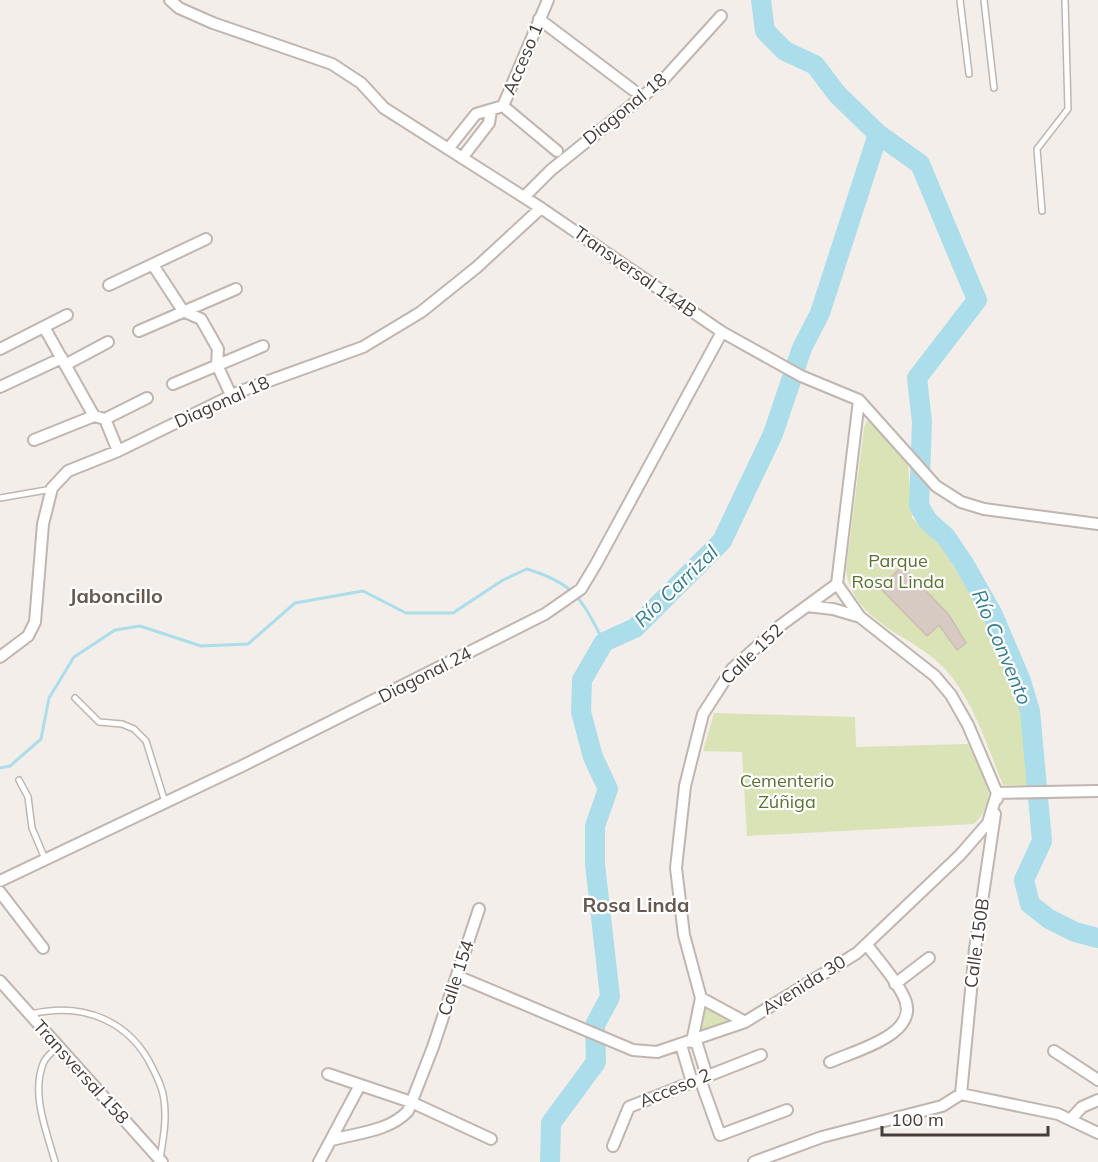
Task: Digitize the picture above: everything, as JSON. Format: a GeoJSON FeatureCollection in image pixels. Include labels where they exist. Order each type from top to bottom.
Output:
{"type":"FeatureCollection","features":[{"type":"Feature","properties":{"kind":"street","name":"Transversal 144B"},"geometry":{"type":"LineString","coordinates":[[170,0],[179,8],[213,23],[332,64],[361,83],[384,108],[541,208],[722,332],[801,376],[859,400],[936,486],[961,502],[984,509],[1098,524]]}},
{"type":"Feature","properties":{"kind":"street","name":"Acceso 1"},"geometry":{"type":"LineString","coordinates":[[448,149],[476,114],[502,106],[548,0]]}},
{"type":"Feature","properties":{"kind":"street","name":"Diagonal 18"},"geometry":{"type":"LineString","coordinates":[[524,197],[560,163],[663,80],[721,16]]}},
{"type":"Feature","properties":{"kind":"street"},"geometry":{"type":"LineString","coordinates":[[539,19],[633,90]]}},
{"type":"Feature","properties":{"kind":"street"},"geometry":{"type":"LineString","coordinates":[[502,106],[557,151]]}},
{"type":"Feature","properties":{"kind":"street","name":"Acceso 1"},"geometry":{"type":"LineString","coordinates":[[462,158],[489,123],[491,111]]}},
{"type":"Feature","properties":{"kind":"street","name":"Diagonal 18"},"geometry":{"type":"LineString","coordinates":[[52,489],[68,471],[118,450],[231,395],[372,341],[421,312],[477,267],[541,208]]}},
{"type":"Feature","properties":{"kind":"street"},"geometry":{"type":"LineString","coordinates":[[109,285],[206,239]]}},
{"type":"Feature","properties":{"kind":"street"},"geometry":{"type":"LineString","coordinates":[[153,265],[183,311],[201,319],[218,350],[217,365],[231,395]]}},
{"type":"Feature","properties":{"kind":"street"},"geometry":{"type":"LineString","coordinates":[[139,331],[236,290]]}},
{"type":"Feature","properties":{"kind":"street"},"geometry":{"type":"LineString","coordinates":[[0,348],[67,315]]}},
{"type":"Feature","properties":{"kind":"street"},"geometry":{"type":"LineString","coordinates":[[44,327],[118,450]]}},
{"type":"Feature","properties":{"kind":"street","name":"Diagonal 24"},"geometry":{"type":"LineString","coordinates":[[0,881],[326,724],[545,614],[572,597],[596,564],[722,332]]}},
{"type":"Feature","properties":{"kind":"street"},"geometry":{"type":"LineString","coordinates":[[0,387],[108,342]]}},
{"type":"Feature","properties":{"kind":"street"},"geometry":{"type":"LineString","coordinates":[[173,384],[263,346]]}},
{"type":"Feature","properties":{"kind":"street"},"geometry":{"type":"LineString","coordinates":[[34,440],[99,418],[147,398]]}},
{"type":"Feature","properties":{"kind":"street"},"geometry":{"type":"LineString","coordinates":[[859,400],[837,584],[860,617],[943,684],[961,709],[997,794],[1098,791]]}},
{"type":"Feature","properties":{"kind":"street"},"geometry":{"type":"LineString","coordinates":[[0,657],[28,636],[35,622],[43,524],[52,489]]}},
{"type":"Feature","properties":{"kind":"street","name":"Calle 152"},"geometry":{"type":"LineString","coordinates":[[689,1043],[701,998],[684,935],[676,868],[680,817],[697,733],[710,700],[732,669],[781,625],[837,584]]}},
{"type":"Feature","properties":{"kind":"street"},"geometry":{"type":"LineString","coordinates":[[807,606],[860,617]]}},
{"type":"Feature","properties":{"kind":"street","name":"Avenida 30"},"geometry":{"type":"LineString","coordinates":[[457,976],[633,1050],[650,1053],[689,1043],[745,1022],[867,945],[934,882],[986,825],[997,794]]}},
{"type":"Feature","properties":{"kind":"street","name":"Calle 150B"},"geometry":{"type":"LineString","coordinates":[[961,1094],[975,949],[997,794]]}},
{"type":"Feature","properties":{"kind":"street"},"geometry":{"type":"LineString","coordinates":[[0,869],[15,873]]}},
{"type":"Feature","properties":{"kind":"street"},"geometry":{"type":"LineString","coordinates":[[0,892],[43,948]]}},
{"type":"Feature","properties":{"kind":"street","name":"Calle 154"},"geometry":{"type":"LineString","coordinates":[[411,1102],[434,1047],[479,909]]}},
{"type":"Feature","properties":{"kind":"street"},"geometry":{"type":"LineString","coordinates":[[830,1062],[894,1034],[903,1025],[906,1006],[904,996],[867,945]]}},
{"type":"Feature","properties":{"kind":"street"},"geometry":{"type":"LineString","coordinates":[[895,984],[929,958]]}},
{"type":"Feature","properties":{"kind":"street","name":"Transversal 158"},"geometry":{"type":"LineString","coordinates":[[0,981],[161,1161]]}},
{"type":"Feature","properties":{"kind":"street"},"geometry":{"type":"LineString","coordinates":[[701,998],[745,1022]]}},
{"type":"Feature","properties":{"kind":"street"},"geometry":{"type":"LineString","coordinates":[[689,1043],[700,1079]]}},
{"type":"Feature","properties":{"kind":"street"},"geometry":{"type":"LineString","coordinates":[[689,1043],[720,1135],[787,1110]]}},
{"type":"Feature","properties":{"kind":"street"},"geometry":{"type":"LineString","coordinates":[[1054,1051],[1098,1080]]}},
{"type":"Feature","properties":{"kind":"street","name":"Acceso 2"},"geometry":{"type":"LineString","coordinates":[[613,1146],[629,1107],[761,1055]]}},
{"type":"Feature","properties":{"kind":"street"},"geometry":{"type":"LineString","coordinates":[[328,1074],[411,1102],[491,1139]]}},
{"type":"Feature","properties":{"kind":"street"},"geometry":{"type":"LineString","coordinates":[[319,1162],[360,1085]]}},
{"type":"Feature","properties":{"kind":"street"},"geometry":{"type":"LineString","coordinates":[[754,1162],[822,1137],[942,1106],[961,1094],[1023,1105],[1096,1128]]}},
{"type":"Feature","properties":{"kind":"street"},"geometry":{"type":"LineString","coordinates":[[1071,1119],[1082,1107],[1098,1100]]}},
{"type":"Feature","properties":{"kind":"street"},"geometry":{"type":"LineString","coordinates":[[332,1140],[387,1126],[400,1119],[411,1102]]}},
{"type":"Feature","properties":{"kind":"lane"},"geometry":{"type":"LineString","coordinates":[[960,0],[969,74]]}},
{"type":"Feature","properties":{"kind":"lane"},"geometry":{"type":"LineString","coordinates":[[984,0],[994,88]]}},
{"type":"Feature","properties":{"kind":"lane"},"geometry":{"type":"LineString","coordinates":[[1041,211],[1037,149],[1068,109],[1065,0]]}},
{"type":"Feature","properties":{"kind":"lane"},"geometry":{"type":"LineString","coordinates":[[0,498],[52,489]]}},
{"type":"Feature","properties":{"kind":"lane"},"geometry":{"type":"LineString","coordinates":[[75,698],[99,722],[128,727],[146,741],[165,802]]}},
{"type":"Feature","properties":{"kind":"lane"},"geometry":{"type":"LineString","coordinates":[[19,780],[28,797],[32,828],[45,859]]}},
{"type":"Feature","properties":{"kind":"lane"},"geometry":{"type":"LineString","coordinates":[[30,1015],[63,1009],[81,1010],[110,1020],[130,1036],[148,1057],[164,1097],[166,1116],[161,1161]]}},
{"type":"Feature","properties":{"kind":"lane"},"geometry":{"type":"LineString","coordinates":[[55,1162],[40,1104],[39,1077],[43,1061],[58,1046]]}},
{"type":"Feature","properties":{"kind":"green space","name":"Parque Rosa Linda"},"geometry":{"type":"Polygon","coordinates":[[[873,420],[908,464],[912,518],[937,539],[996,637],[1017,690],[1032,785],[1003,785],[975,715],[952,677],[939,663],[875,618],[852,590],[846,570],[864,428],[866,422],[873,420]]]}},
{"type":"Feature","properties":{"kind":"green space","name":"Cementerio Zúñiga"},"geometry":{"type":"Polygon","coordinates":[[[714,713],[855,717],[856,747],[968,744],[984,775],[989,794],[987,804],[983,814],[974,824],[747,836],[742,752],[703,751],[714,713]]]}},
{"type":"Feature","properties":{"kind":"green space"},"geometry":{"type":"Polygon","coordinates":[[[704,1004],[735,1022],[697,1036],[704,1004]]]}},
{"type":"Feature","properties":{"kind":"building"},"geometry":{"type":"Polygon","coordinates":[[[902,566],[949,615],[966,643],[957,650],[939,625],[927,636],[880,588],[902,566]]]}},
{"type":"Feature","properties":{"kind":"waterway","name":"Río Convento"},"geometry":{"type":"LineString","coordinates":[[761,0],[765,31],[785,51],[815,65],[837,94],[878,134],[920,164],[977,300],[917,378],[922,422],[919,506],[928,521],[946,537],[963,562],[993,615],[1021,681],[1030,711],[1042,841],[1024,880],[1030,904],[1049,919],[1075,932],[1098,938]]}},
{"type":"Feature","properties":{"kind":"waterway","name":"Río Carrizal"},"geometry":{"type":"LineString","coordinates":[[550,1162],[551,1123],[596,1062],[595,1025],[610,997],[595,864],[595,826],[608,789],[593,757],[581,712],[582,680],[604,642],[635,628],[722,541],[773,434],[802,348],[820,313],[878,134]]}},
{"type":"Feature","properties":{"kind":"waterway"},"geometry":{"type":"LineString","coordinates":[[0,768],[10,766],[41,739],[49,698],[74,657],[115,630],[140,626],[201,646],[248,644],[295,603],[363,591],[406,613],[453,613],[503,580],[527,569],[567,587],[582,604],[604,642]]}},
{"type":"Feature","properties":{"kind":"district","name":"Jaboncillo"},"geometry":{"type":"Point","coordinates":[116,596]}},
{"type":"Feature","properties":{"kind":"district","name":"Rosa Linda"},"geometry":{"type":"Point","coordinates":[636,905]}}]}
